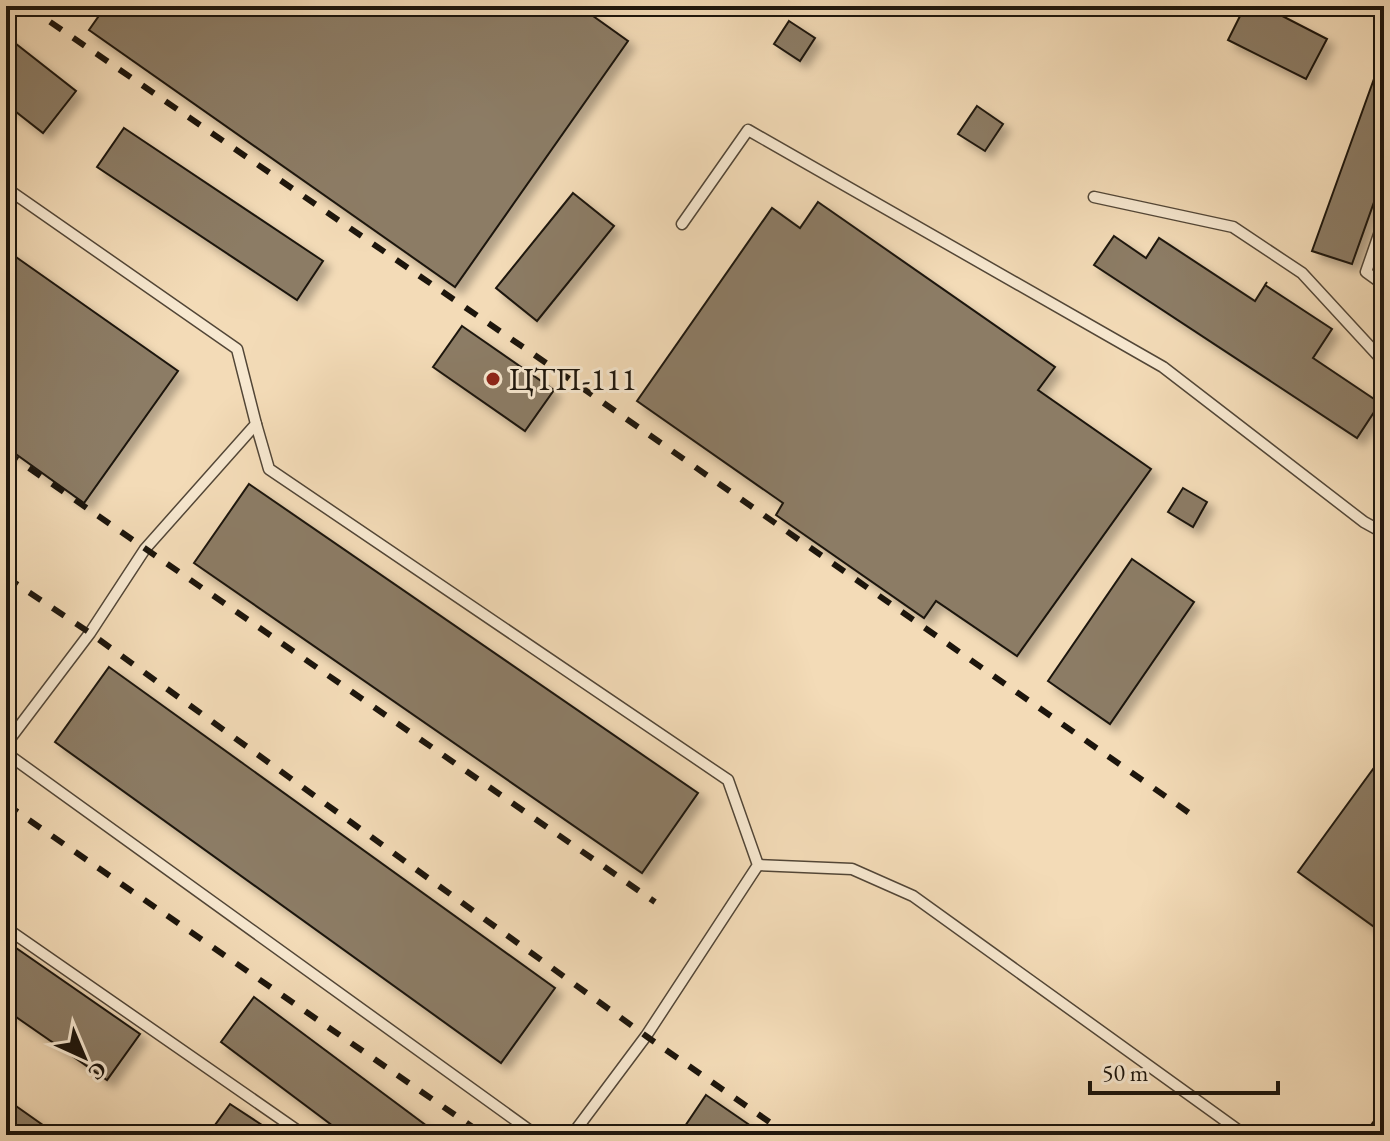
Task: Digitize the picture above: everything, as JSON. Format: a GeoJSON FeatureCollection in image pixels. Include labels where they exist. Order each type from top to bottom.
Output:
{"type":"FeatureCollection","features":[{"type":"Feature","properties":{"kind":"lane"},"geometry":{"type":"LineString","coordinates":[[682,224],[748,130],[1163,367],[1364,522],[1384,533]]}},
{"type":"Feature","properties":{"kind":"lane"},"geometry":{"type":"LineString","coordinates":[[6,188],[237,349],[269,469],[728,780],[758,865]]}},
{"type":"Feature","properties":{"kind":"lane"},"geometry":{"type":"LineString","coordinates":[[1094,197],[1233,227],[1302,273],[1384,362]]}},
{"type":"Feature","properties":{"kind":"lane"},"geometry":{"type":"LineString","coordinates":[[1384,220],[1366,272],[1384,285]]}},
{"type":"Feature","properties":{"kind":"lane"},"geometry":{"type":"LineString","coordinates":[[6,744],[90,633],[145,549],[256,424]]}},
{"type":"Feature","properties":{"kind":"lane"},"geometry":{"type":"LineString","coordinates":[[6,753],[536,1135]]}},
{"type":"Feature","properties":{"kind":"lane"},"geometry":{"type":"LineString","coordinates":[[572,1135],[646,1036],[758,865]]}},
{"type":"Feature","properties":{"kind":"lane"},"geometry":{"type":"LineString","coordinates":[[758,865],[852,869],[913,896],[1245,1135]]}},
{"type":"Feature","properties":{"kind":"lane"},"geometry":{"type":"LineString","coordinates":[[6,928],[304,1135]]}},
{"type":"Feature","properties":{"kind":"building"},"geometry":{"type":"Polygon","coordinates":[[[104,6],[579,6],[628,41],[455,287],[89,30],[104,6]]]}},
{"type":"Feature","properties":{"kind":"building"},"geometry":{"type":"Polygon","coordinates":[[[1245,6],[1263,6],[1327,39],[1306,79],[1228,40],[1245,6]]]}},
{"type":"Feature","properties":{"kind":"building"},"geometry":{"type":"Polygon","coordinates":[[[789,21],[815,38],[800,61],[774,44],[789,21]]]}},
{"type":"Feature","properties":{"kind":"building"},"geometry":{"type":"Polygon","coordinates":[[[6,36],[76,91],[43,133],[6,104],[6,36]]]}},
{"type":"Feature","properties":{"kind":"building"},"geometry":{"type":"Polygon","coordinates":[[[1384,51],[1384,174],[1352,264],[1312,251],[1384,51]]]}},
{"type":"Feature","properties":{"kind":"building"},"geometry":{"type":"Polygon","coordinates":[[[977,106],[1003,124],[985,151],[958,134],[977,106]]]}},
{"type":"Feature","properties":{"kind":"building"},"geometry":{"type":"Polygon","coordinates":[[[124,128],[323,261],[297,300],[97,167],[124,128]]]}},
{"type":"Feature","properties":{"kind":"building"},"geometry":{"type":"Polygon","coordinates":[[[573,193],[614,226],[537,321],[496,288],[573,193]]]}},
{"type":"Feature","properties":{"kind":"building"},"geometry":{"type":"Polygon","coordinates":[[[818,202],[1055,367],[1038,390],[1151,469],[1017,656],[936,601],[924,618],[776,515],[783,503],[637,401],[772,208],[800,228],[818,202]]]}},
{"type":"Feature","properties":{"kind":"building"},"geometry":{"type":"Polygon","coordinates":[[[1114,236],[1146,258],[1159,238],[1255,301],[1265,285],[1332,329],[1313,358],[1380,403],[1357,438],[1094,265],[1114,236]]]}},
{"type":"Feature","properties":{"kind":"building"},"geometry":{"type":"Polygon","coordinates":[[[6,250],[178,371],[84,503],[6,447],[6,250]]]}},
{"type":"Feature","properties":{"kind":"building","name":"ЦТП-111"},"geometry":{"type":"Polygon","coordinates":[[[462,326],[554,390],[525,431],[433,367],[462,326]]]}},
{"type":"Feature","properties":{"kind":"building"},"geometry":{"type":"Polygon","coordinates":[[[249,484],[698,793],[642,873],[194,563],[249,484]]]}},
{"type":"Feature","properties":{"kind":"building"},"geometry":{"type":"Polygon","coordinates":[[[1183,488],[1207,502],[1193,527],[1168,512],[1183,488]]]}},
{"type":"Feature","properties":{"kind":"building"},"geometry":{"type":"Polygon","coordinates":[[[1132,559],[1194,602],[1110,724],[1048,681],[1132,559]]]}},
{"type":"Feature","properties":{"kind":"building"},"geometry":{"type":"Polygon","coordinates":[[[109,667],[555,988],[501,1063],[55,742],[109,667]]]}},
{"type":"Feature","properties":{"kind":"building"},"geometry":{"type":"Polygon","coordinates":[[[1384,754],[1384,934],[1298,872],[1384,754]]]}},
{"type":"Feature","properties":{"kind":"building"},"geometry":{"type":"Polygon","coordinates":[[[6,941],[140,1034],[107,1080],[6,1010],[6,941]]]}},
{"type":"Feature","properties":{"kind":"building"},"geometry":{"type":"Polygon","coordinates":[[[254,997],[439,1135],[345,1135],[221,1042],[254,997]]]}},
{"type":"Feature","properties":{"kind":"building"},"geometry":{"type":"Polygon","coordinates":[[[706,1095],[764,1135],[679,1135],[706,1095]]]}},
{"type":"Feature","properties":{"kind":"building"},"geometry":{"type":"Polygon","coordinates":[[[6,1099],[57,1135],[6,1135],[6,1099]]]}},
{"type":"Feature","properties":{"kind":"building"},"geometry":{"type":"Polygon","coordinates":[[[230,1104],[265,1127],[260,1135],[230,1135],[215,1125],[230,1104]]]}},
{"type":"Feature","properties":{"kind":"building"},"geometry":{"type":"Polygon","coordinates":[[[1384,1107],[1384,1135],[1364,1135],[1384,1107]]]}},
{"type":"Feature","properties":{"kind":"railway"},"geometry":{"type":"LineString","coordinates":[[27,6],[568,378],[1195,817]]}},
{"type":"Feature","properties":{"kind":"railway"},"geometry":{"type":"LineString","coordinates":[[6,452],[655,902]]}},
{"type":"Feature","properties":{"kind":"railway"},"geometry":{"type":"LineString","coordinates":[[6,577],[90,633],[646,1036],[788,1135]]}},
{"type":"Feature","properties":{"kind":"railway"},"geometry":{"type":"LineString","coordinates":[[6,804],[484,1135]]}},
{"type":"Feature","properties":{"kind":"place","name":"ЦТП-111"},"geometry":{"type":"Point","coordinates":[493,379]}}]}
